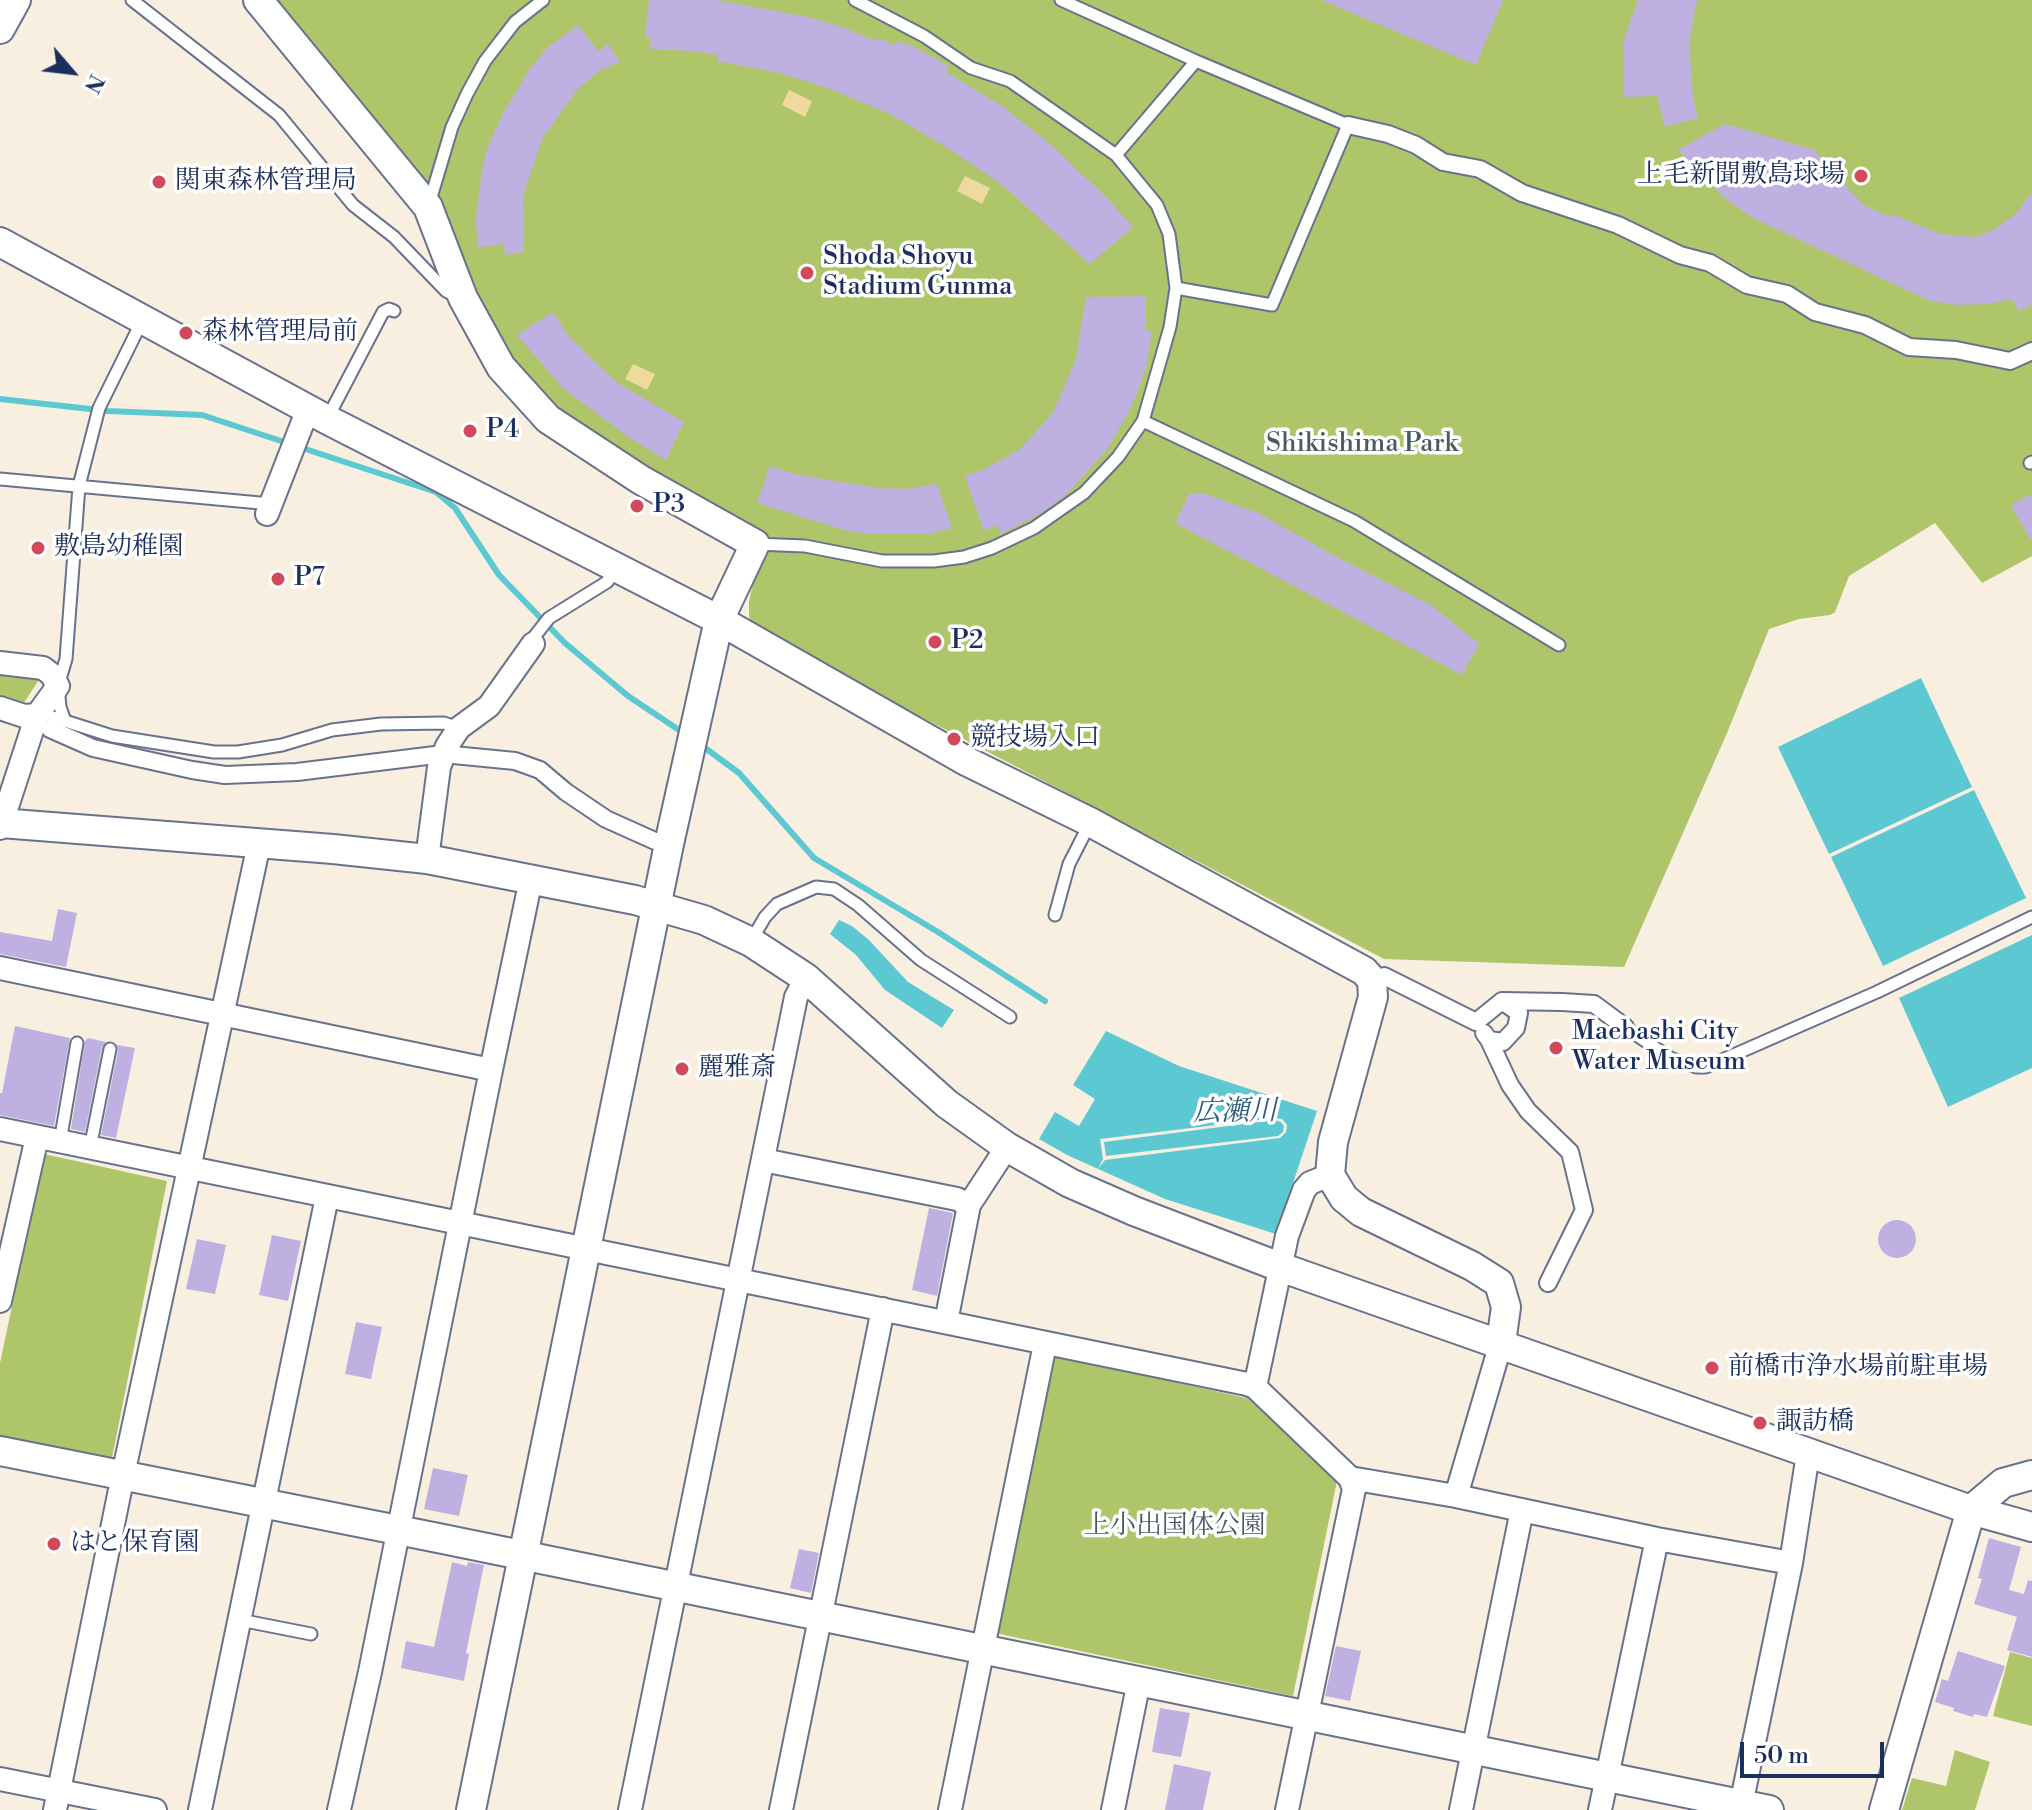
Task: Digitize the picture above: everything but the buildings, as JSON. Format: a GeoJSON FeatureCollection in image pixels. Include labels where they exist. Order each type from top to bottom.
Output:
{"type":"FeatureCollection","features":[{"type":"Feature","properties":{"kind":"street"},"geometry":{"type":"LineString","coordinates":[[0,29],[16,0]]}},
{"type":"Feature","properties":{"kind":"street"},"geometry":{"type":"LineString","coordinates":[[258,0],[428,207],[463,298],[501,367],[548,419],[641,480],[755,544],[719,620],[697,718],[471,1810]]}},
{"type":"Feature","properties":{"kind":"street"},"geometry":{"type":"LineString","coordinates":[[1348,125],[1388,134],[1416,145],[1443,162],[1480,169],[1522,193],[1618,225],[1680,255],[1710,263],[1747,285],[1787,294],[1815,312],[1865,325],[1909,347],[1956,350],[2010,361],[2032,351]]}},
{"type":"Feature","properties":{"kind":"street"},"geometry":{"type":"LineString","coordinates":[[0,242],[317,414],[719,620],[968,762],[1090,822],[1356,966],[1369,976],[1373,988],[1371,1005],[1333,1142],[1330,1175],[1344,1198],[1361,1212],[1472,1266],[1499,1283],[1506,1307],[1501,1343],[1456,1496]]}},
{"type":"Feature","properties":{"kind":"street"},"geometry":{"type":"LineString","coordinates":[[269,509],[317,414]]}},
{"type":"Feature","properties":{"kind":"street"},"geometry":{"type":"LineString","coordinates":[[427,859],[443,754],[459,728],[489,706],[541,630]]}},
{"type":"Feature","properties":{"kind":"street"},"geometry":{"type":"LineString","coordinates":[[0,663],[43,668],[51,674],[58,686],[50,729],[93,748],[225,775],[297,772],[443,754],[515,761],[540,770],[606,819],[655,841]]}},
{"type":"Feature","properties":{"kind":"street"},"geometry":{"type":"LineString","coordinates":[[0,708],[52,721]]}},
{"type":"Feature","properties":{"kind":"street"},"geometry":{"type":"LineString","coordinates":[[52,721],[0,825],[333,849],[427,859],[657,906],[704,920],[751,942],[806,978],[947,1104],[1007,1147],[1093,1193],[1280,1267],[1808,1454],[1971,1510],[2032,1527]]}},
{"type":"Feature","properties":{"kind":"street"},"geometry":{"type":"LineString","coordinates":[[57,1800],[123,1475],[259,844]]}},
{"type":"Feature","properties":{"kind":"street"},"geometry":{"type":"LineString","coordinates":[[339,1810],[370,1672],[531,879]]}},
{"type":"Feature","properties":{"kind":"street"},"geometry":{"type":"LineString","coordinates":[[0,968],[491,1070]]}},
{"type":"Feature","properties":{"kind":"street"},"geometry":{"type":"LineString","coordinates":[[1384,976],[1476,1022],[1489,1040],[1510,1085],[1528,1111],[1570,1152],[1584,1210],[1548,1283]]}},
{"type":"Feature","properties":{"kind":"street"},"geometry":{"type":"LineString","coordinates":[[630,1810],[796,997],[806,978]]}},
{"type":"Feature","properties":{"kind":"street"},"geometry":{"type":"LineString","coordinates":[[1476,1022],[1502,1001],[1594,1004],[1625,1027]]}},
{"type":"Feature","properties":{"kind":"street"},"geometry":{"type":"LineString","coordinates":[[1489,1040],[1503,1042],[1516,1028],[1519,1013],[1502,1001]]}},
{"type":"Feature","properties":{"kind":"street"},"geometry":{"type":"LineString","coordinates":[[0,1129],[1255,1387],[1350,1478],[1354,1489],[1287,1810]]}},
{"type":"Feature","properties":{"kind":"street"},"geometry":{"type":"LineString","coordinates":[[0,1301],[37,1137]]}},
{"type":"Feature","properties":{"kind":"street"},"geometry":{"type":"LineString","coordinates":[[946,1322],[969,1205],[1007,1147]]}},
{"type":"Feature","properties":{"kind":"street"},"geometry":{"type":"LineString","coordinates":[[763,1160],[957,1199],[969,1205]]}},
{"type":"Feature","properties":{"kind":"street"},"geometry":{"type":"LineString","coordinates":[[1255,1387],[1287,1236],[1304,1190],[1310,1183],[1330,1175]]}},
{"type":"Feature","properties":{"kind":"street"},"geometry":{"type":"LineString","coordinates":[[200,1810],[327,1197]]}},
{"type":"Feature","properties":{"kind":"street"},"geometry":{"type":"LineString","coordinates":[[781,1810],[883,1309]]}},
{"type":"Feature","properties":{"kind":"street"},"geometry":{"type":"LineString","coordinates":[[950,1810],[1045,1344]]}},
{"type":"Feature","properties":{"kind":"street"},"geometry":{"type":"LineString","coordinates":[[0,1451],[820,1615],[1750,1808],[1808,1454]]}},
{"type":"Feature","properties":{"kind":"street"},"geometry":{"type":"LineString","coordinates":[[1884,1810],[1971,1510],[2003,1483],[2032,1475]]}},
{"type":"Feature","properties":{"kind":"street"},"geometry":{"type":"LineString","coordinates":[[1350,1478],[1791,1563]]}},
{"type":"Feature","properties":{"kind":"street"},"geometry":{"type":"LineString","coordinates":[[1461,1810],[1522,1510]]}},
{"type":"Feature","properties":{"kind":"street"},"geometry":{"type":"LineString","coordinates":[[1600,1810],[1657,1539]]}},
{"type":"Feature","properties":{"kind":"street"},"geometry":{"type":"LineString","coordinates":[[1113,1810],[1139,1681]]}},
{"type":"Feature","properties":{"kind":"street"},"geometry":{"type":"LineString","coordinates":[[0,1779],[57,1800],[155,1810]]}},
{"type":"Feature","properties":{"kind":"lane"},"geometry":{"type":"LineString","coordinates":[[132,0],[279,115],[353,205],[394,237],[446,291],[463,298]]}},
{"type":"Feature","properties":{"kind":"lane"},"geometry":{"type":"LineString","coordinates":[[428,207],[452,127],[485,61],[515,22],[543,0]]}},
{"type":"Feature","properties":{"kind":"lane"},"geometry":{"type":"LineString","coordinates":[[755,544],[805,546],[855,557],[907,562],[964,557],[992,548],[1034,528],[1084,493],[1118,457],[1143,421],[1161,362],[1176,288],[1169,234],[1157,205],[1116,155],[1010,81],[971,68],[924,36],[855,0]]}},
{"type":"Feature","properties":{"kind":"lane"},"geometry":{"type":"LineString","coordinates":[[1061,0],[1348,125],[1272,305],[1176,288]]}},
{"type":"Feature","properties":{"kind":"lane"},"geometry":{"type":"LineString","coordinates":[[1116,155],[1196,61]]}},
{"type":"Feature","properties":{"kind":"lane"},"geometry":{"type":"LineString","coordinates":[[317,414],[383,312],[389,309],[394,311]]}},
{"type":"Feature","properties":{"kind":"lane"},"geometry":{"type":"LineString","coordinates":[[58,686],[66,659],[79,486],[99,408],[144,319]]}},
{"type":"Feature","properties":{"kind":"lane"},"geometry":{"type":"LineString","coordinates":[[1143,421],[1354,521],[1559,645]]}},
{"type":"Feature","properties":{"kind":"lane"},"geometry":{"type":"LineString","coordinates":[[0,479],[269,509]]}},
{"type":"Feature","properties":{"kind":"lane"},"geometry":{"type":"LineString","coordinates":[[541,630],[607,582],[617,567]]}},
{"type":"Feature","properties":{"kind":"lane"},"geometry":{"type":"LineString","coordinates":[[52,721],[112,736],[214,752],[238,752],[282,745],[332,730],[381,724],[437,723],[459,728]]}},
{"type":"Feature","properties":{"kind":"lane"},"geometry":{"type":"LineString","coordinates":[[1055,915],[1069,864],[1090,822]]}},
{"type":"Feature","properties":{"kind":"lane"},"geometry":{"type":"LineString","coordinates":[[751,942],[765,917],[777,904],[816,887],[834,889],[858,905],[921,960],[1010,1017]]}},
{"type":"Feature","properties":{"kind":"lane"},"geometry":{"type":"LineString","coordinates":[[1625,1027],[1670,1058],[1696,1067],[1706,1067],[1877,992],[2032,917]]}},
{"type":"Feature","properties":{"kind":"lane"},"geometry":{"type":"LineString","coordinates":[[60,1142],[77,1043]]}},
{"type":"Feature","properties":{"kind":"lane"},"geometry":{"type":"LineString","coordinates":[[90,1148],[110,1049]]}},
{"type":"Feature","properties":{"kind":"lane"},"geometry":{"type":"LineString","coordinates":[[240,1620],[311,1634]]}},
{"type":"Feature","properties":{"kind":"green space","name":"Shikishima Park"},"geometry":{"type":"Polygon","coordinates":[[[267,0],[2032,0],[2032,556],[1982,583],[1935,523],[1849,576],[1835,612],[1769,629],[1727,733],[1624,967],[1384,959],[757,631],[749,617],[749,601],[765,532],[710,507],[602,445],[540,394],[512,365],[466,285],[267,0]]]}},
{"type":"Feature","properties":{"kind":"green space"},"geometry":{"type":"Polygon","coordinates":[[[0,669],[42,675],[20,709],[0,703],[0,669]]]}},
{"type":"Feature","properties":{"kind":"green space"},"geometry":{"type":"Polygon","coordinates":[[[44,1154],[167,1181],[112,1458],[0,1438],[0,1363],[44,1154]]]}},
{"type":"Feature","properties":{"kind":"green space","name":"上小出国体公園"},"geometry":{"type":"Polygon","coordinates":[[[1050,1355],[1251,1399],[1337,1481],[1293,1696],[995,1633],[1050,1355]]]}},
{"type":"Feature","properties":{"kind":"green space"},"geometry":{"type":"Polygon","coordinates":[[[2010,1652],[2032,1658],[2032,1726],[1993,1716],[2010,1652]]]}},
{"type":"Feature","properties":{"kind":"green space"},"geometry":{"type":"Polygon","coordinates":[[[1955,1750],[1990,1762],[1975,1810],[1902,1810],[1912,1778],[1946,1786],[1955,1750]]]}},
{"type":"Feature","properties":{"kind":"sand"},"geometry":{"type":"Polygon","coordinates":[[[789,90],[812,101],[805,117],[782,105],[789,90]]]}},
{"type":"Feature","properties":{"kind":"sand"},"geometry":{"type":"Polygon","coordinates":[[[965,176],[990,188],[982,204],[957,191],[965,176]]]}},
{"type":"Feature","properties":{"kind":"sand"},"geometry":{"type":"Polygon","coordinates":[[[633,364],[655,374],[647,390],[625,379],[633,364]]]}},
{"type":"Feature","properties":{"kind":"water"},"geometry":{"type":"Polygon","coordinates":[[[1921,678],[1972,787],[1829,854],[1778,747],[1921,678]]]}},
{"type":"Feature","properties":{"kind":"water"},"geometry":{"type":"Polygon","coordinates":[[[1974,790],[2026,898],[1883,966],[1831,857],[1974,790]]]}},
{"type":"Feature","properties":{"kind":"water"},"geometry":{"type":"Polygon","coordinates":[[[839,920],[869,940],[908,982],[954,1010],[942,1028],[885,990],[856,955],[830,934],[839,920]]]}},
{"type":"Feature","properties":{"kind":"water"},"geometry":{"type":"Polygon","coordinates":[[[2032,935],[2032,1068],[1948,1107],[1899,998],[2032,935]]]}},
{"type":"Feature","properties":{"kind":"water","name":"広瀬川"},"geometry":{"type":"Polygon","coordinates":[[[1106,1031],[1179,1066],[1317,1111],[1276,1234],[1165,1199],[1067,1155],[1039,1139],[1055,1112],[1079,1126],[1095,1099],[1073,1085],[1106,1031]]]}},
{"type":"Feature","properties":{"kind":"pier"},"geometry":{"type":"Polygon","coordinates":[[[1274,1118],[1282,1119],[1287,1125],[1286,1132],[1280,1138],[1105,1160],[1098,1169],[1103,1159],[1100,1139],[1274,1118]],[[1275,1120],[1104,1142],[1106,1156],[1278,1136],[1283,1132],[1281,1122],[1275,1120]]]}},
{"type":"Feature","properties":{"kind":"waterway"},"geometry":{"type":"LineString","coordinates":[[0,399],[108,411],[202,415],[436,492],[455,508],[499,575],[565,643],[628,696],[685,734]]}},
{"type":"Feature","properties":{"kind":"waterway"},"geometry":{"type":"LineString","coordinates":[[701,745],[739,773],[814,858],[1045,1001]]}},
{"type":"Feature","properties":{"kind":"place","name":"上毛新聞敷島球場"},"geometry":{"type":"Point","coordinates":[1861,176]}},
{"type":"Feature","properties":{"kind":"place","name":"関東森林管理局"},"geometry":{"type":"Point","coordinates":[159,182]}},
{"type":"Feature","properties":{"kind":"place","name":"Shoda Shoyu Stadium Gunma"},"geometry":{"type":"Point","coordinates":[807,273]}},
{"type":"Feature","properties":{"kind":"place","name":"森林管理局前"},"geometry":{"type":"Point","coordinates":[186,333]}},
{"type":"Feature","properties":{"kind":"place","name":"P4"},"geometry":{"type":"Point","coordinates":[470,431]}},
{"type":"Feature","properties":{"kind":"place","name":"P3"},"geometry":{"type":"Point","coordinates":[637,506]}},
{"type":"Feature","properties":{"kind":"place","name":"敷島幼稚園"},"geometry":{"type":"Point","coordinates":[38,548]}},
{"type":"Feature","properties":{"kind":"place","name":"P7"},"geometry":{"type":"Point","coordinates":[278,579]}},
{"type":"Feature","properties":{"kind":"place","name":"P2"},"geometry":{"type":"Point","coordinates":[935,642]}},
{"type":"Feature","properties":{"kind":"place","name":"競技場入口"},"geometry":{"type":"Point","coordinates":[954,739]}},
{"type":"Feature","properties":{"kind":"place","name":"Maebashi City Water Museum"},"geometry":{"type":"Point","coordinates":[1556,1048]}},
{"type":"Feature","properties":{"kind":"place","name":"麗雅斎"},"geometry":{"type":"Point","coordinates":[682,1069]}},
{"type":"Feature","properties":{"kind":"place","name":"前橋市浄水場前駐車場"},"geometry":{"type":"Point","coordinates":[1712,1368]}},
{"type":"Feature","properties":{"kind":"place","name":"諏訪橋"},"geometry":{"type":"Point","coordinates":[1760,1423]}},
{"type":"Feature","properties":{"kind":"place","name":"はと保育園"},"geometry":{"type":"Point","coordinates":[54,1544]}}]}
